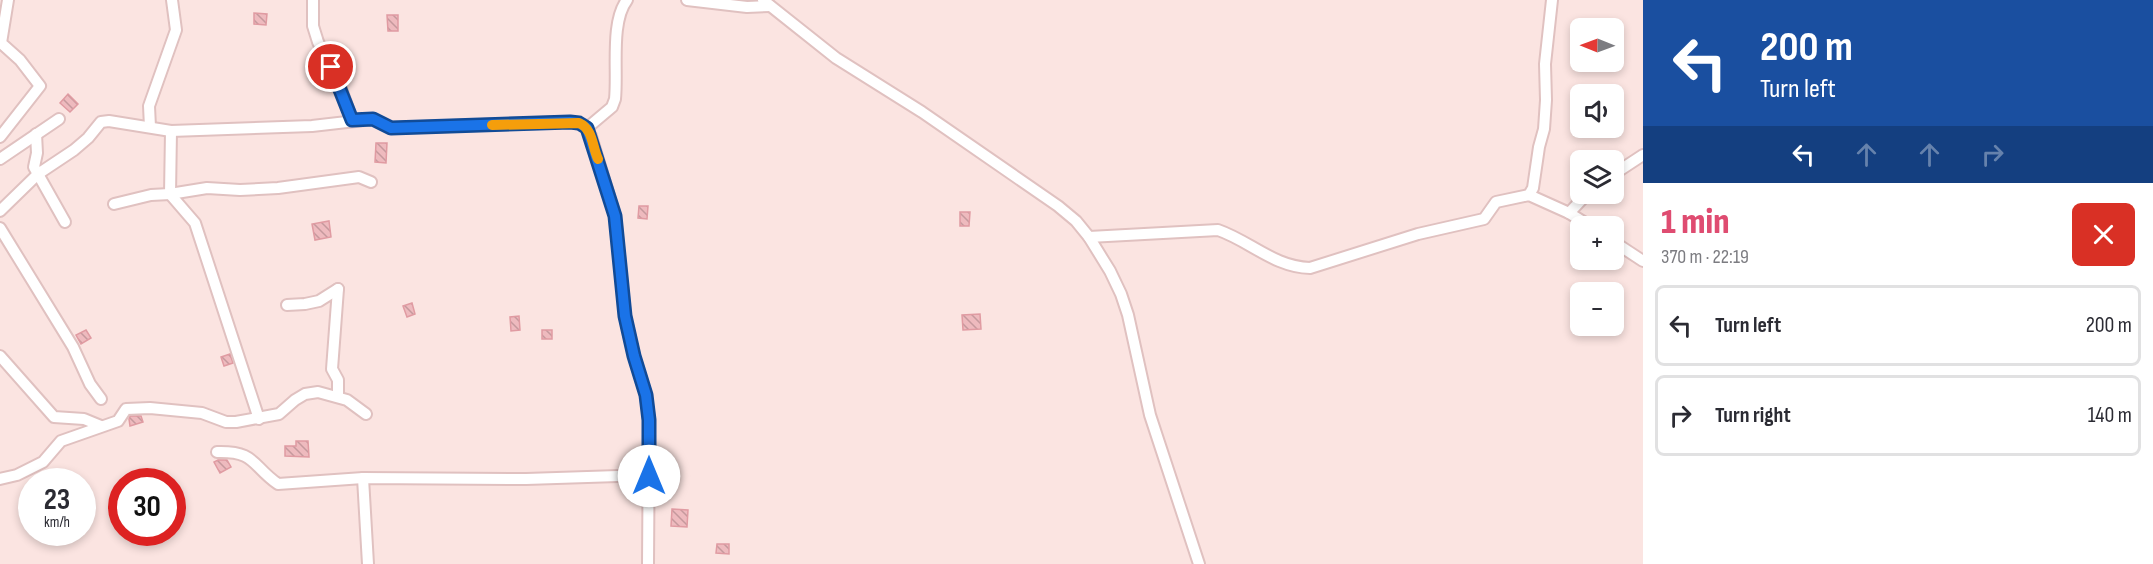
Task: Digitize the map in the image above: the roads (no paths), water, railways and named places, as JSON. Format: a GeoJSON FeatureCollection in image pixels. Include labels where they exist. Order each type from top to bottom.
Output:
{"type":"FeatureCollection","features":[{"type":"Feature","properties":{"kind":"street"},"geometry":{"type":"LineString","coordinates":[[0,137],[40,86],[20,60],[1,43],[8,0]]}},
{"type":"Feature","properties":{"kind":"street"},"geometry":{"type":"LineString","coordinates":[[150,127],[149,106],[176,30],[172,0]]}},
{"type":"Feature","properties":{"kind":"street"},"geometry":{"type":"LineString","coordinates":[[313,0],[313,26],[318,42],[339,83],[352,120]]}},
{"type":"Feature","properties":{"kind":"street"},"geometry":{"type":"LineString","coordinates":[[587,128],[612,107],[615,99],[618,31],[621,12],[627,0]]}},
{"type":"Feature","properties":{"kind":"street"},"geometry":{"type":"LineString","coordinates":[[687,0],[747,6],[767,3],[836,58],[922,112],[1058,206],[1076,221],[1110,271],[1121,294],[1150,415],[1199,564]]}},
{"type":"Feature","properties":{"kind":"street"},"geometry":{"type":"LineString","coordinates":[[1529,195],[1533,188],[1544,129],[1545,64],[1552,0]]}},
{"type":"Feature","properties":{"kind":"street"},"geometry":{"type":"LineString","coordinates":[[0,159],[59,119]]}},
{"type":"Feature","properties":{"kind":"street"},"geometry":{"type":"LineString","coordinates":[[0,211],[38,174],[88,138],[101,122],[116,121],[171,131],[312,126],[373,119],[391,128],[579,123],[587,128],[615,216],[625,316],[646,395],[649,420],[648,564]]}},
{"type":"Feature","properties":{"kind":"street"},"geometry":{"type":"LineString","coordinates":[[171,131],[170,194],[195,223],[260,419]]}},
{"type":"Feature","properties":{"kind":"street"},"geometry":{"type":"LineString","coordinates":[[36,134],[37,153],[34,167],[65,222]]}},
{"type":"Feature","properties":{"kind":"street"},"geometry":{"type":"LineString","coordinates":[[1624,167],[1643,155]]}},
{"type":"Feature","properties":{"kind":"street"},"geometry":{"type":"LineString","coordinates":[[114,204],[151,195],[207,188],[240,190],[286,187],[342,177],[359,177],[371,182]]}},
{"type":"Feature","properties":{"kind":"street"},"geometry":{"type":"LineString","coordinates":[[1089,237],[1218,230],[1235,236],[1282,263],[1310,268],[1418,234],[1484,219],[1496,202],[1522,195],[1529,195],[1574,216]]}},
{"type":"Feature","properties":{"kind":"street"},"geometry":{"type":"LineString","coordinates":[[1569,213],[1578,204]]}},
{"type":"Feature","properties":{"kind":"street"},"geometry":{"type":"LineString","coordinates":[[0,228],[74,347],[90,384],[101,399]]}},
{"type":"Feature","properties":{"kind":"street"},"geometry":{"type":"LineString","coordinates":[[1624,249],[1643,261]]}},
{"type":"Feature","properties":{"kind":"street"},"geometry":{"type":"LineString","coordinates":[[287,305],[319,301],[338,289],[332,369],[338,380],[338,396]]}},
{"type":"Feature","properties":{"kind":"street"},"geometry":{"type":"LineString","coordinates":[[0,356],[54,417],[84,419],[100,426]]}},
{"type":"Feature","properties":{"kind":"street"},"geometry":{"type":"LineString","coordinates":[[0,479],[16,475],[43,462],[61,441],[118,421],[126,408],[202,413],[226,422],[260,419],[279,414],[305,394],[318,392],[347,400],[366,414]]}},
{"type":"Feature","properties":{"kind":"street"},"geometry":{"type":"LineString","coordinates":[[217,452],[235,452],[248,457],[278,484],[363,478],[526,479],[649,476]]}},
{"type":"Feature","properties":{"kind":"street"},"geometry":{"type":"LineString","coordinates":[[363,478],[369,564]]}}]}
